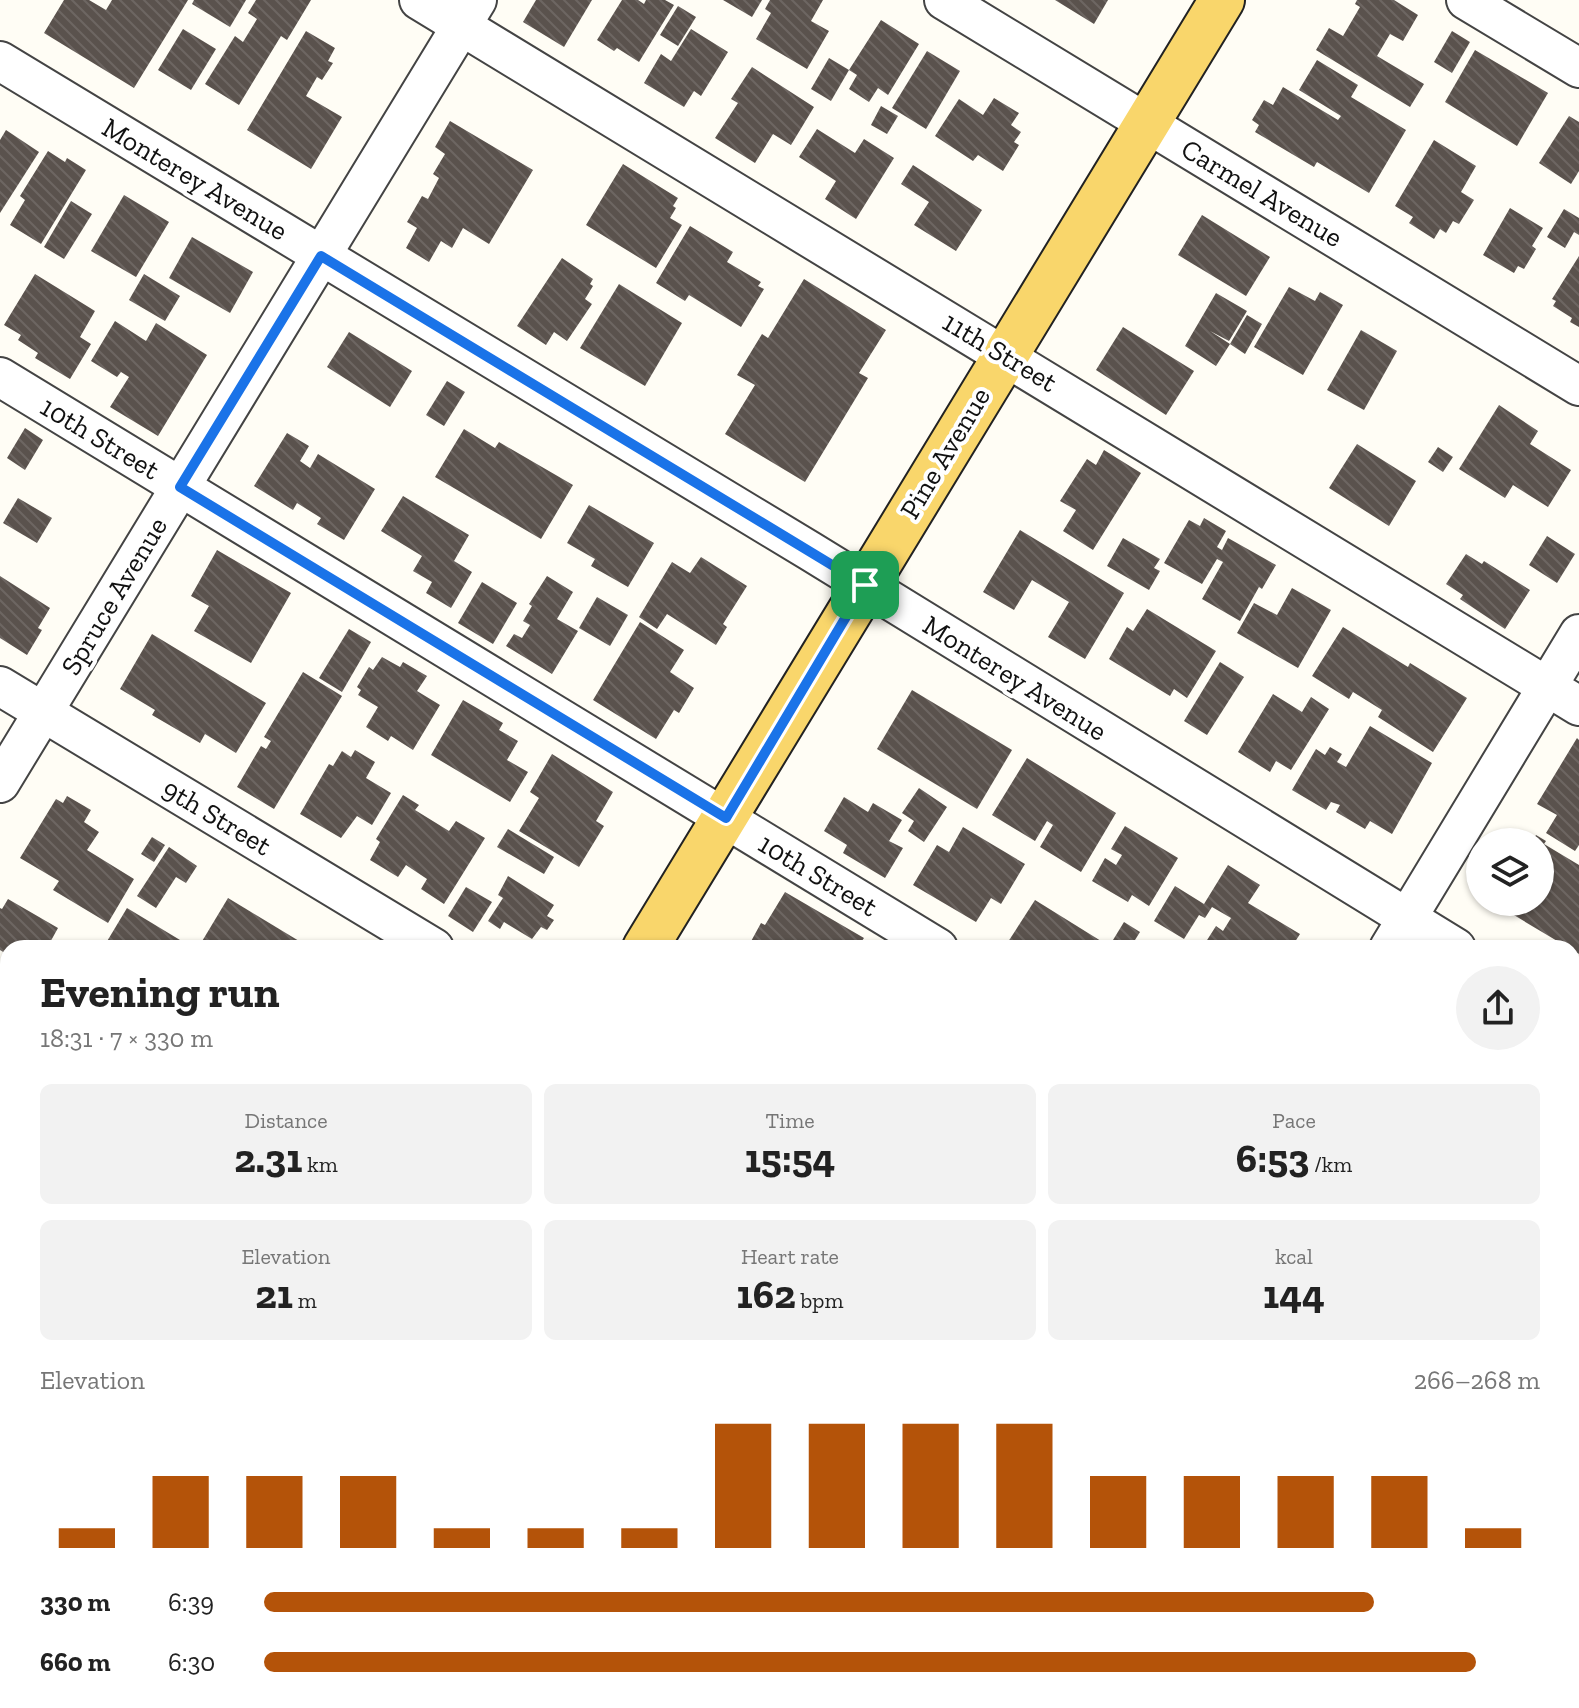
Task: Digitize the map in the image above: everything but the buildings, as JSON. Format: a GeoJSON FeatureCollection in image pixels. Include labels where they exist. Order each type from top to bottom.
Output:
{"type":"FeatureCollection","features":[{"type":"Feature","properties":{"kind":"main road","name":"Pine Avenue"},"geometry":{"type":"LineString","coordinates":[[650,940],[1222,0]]}},
{"type":"Feature","properties":{"kind":"street","name":"11th Street"},"geometry":{"type":"LineString","coordinates":[[419,0],[469,13],[1005,355],[1563,696]]}},
{"type":"Feature","properties":{"kind":"street","name":"Carmel Avenue"},"geometry":{"type":"LineString","coordinates":[[944,0],[1579,386]]}},
{"type":"Feature","properties":{"kind":"street"},"geometry":{"type":"LineString","coordinates":[[1466,0],[1579,68]]}},
{"type":"Feature","properties":{"kind":"street","name":"Spruce Avenue"},"geometry":{"type":"LineString","coordinates":[[0,783],[469,13]]}},
{"type":"Feature","properties":{"kind":"street","name":"Monterey Avenue"},"geometry":{"type":"LineString","coordinates":[[0,61],[865,585],[1398,933],[1425,940]]}},
{"type":"Feature","properties":{"kind":"street","name":"10th Street"},"geometry":{"type":"LineString","coordinates":[[0,377],[925,940]]}},
{"type":"Feature","properties":{"kind":"street"},"geometry":{"type":"LineString","coordinates":[[1398,933],[1563,696],[1579,634]]}},
{"type":"Feature","properties":{"kind":"street","name":"9th Street"},"geometry":{"type":"LineString","coordinates":[[0,686],[421,940]]}},
{"type":"Feature","properties":{"kind":"route"},"geometry":{"type":"LineString","coordinates":[[321,256],[865,585],[726,818],[180,487],[321,256]]}}]}
